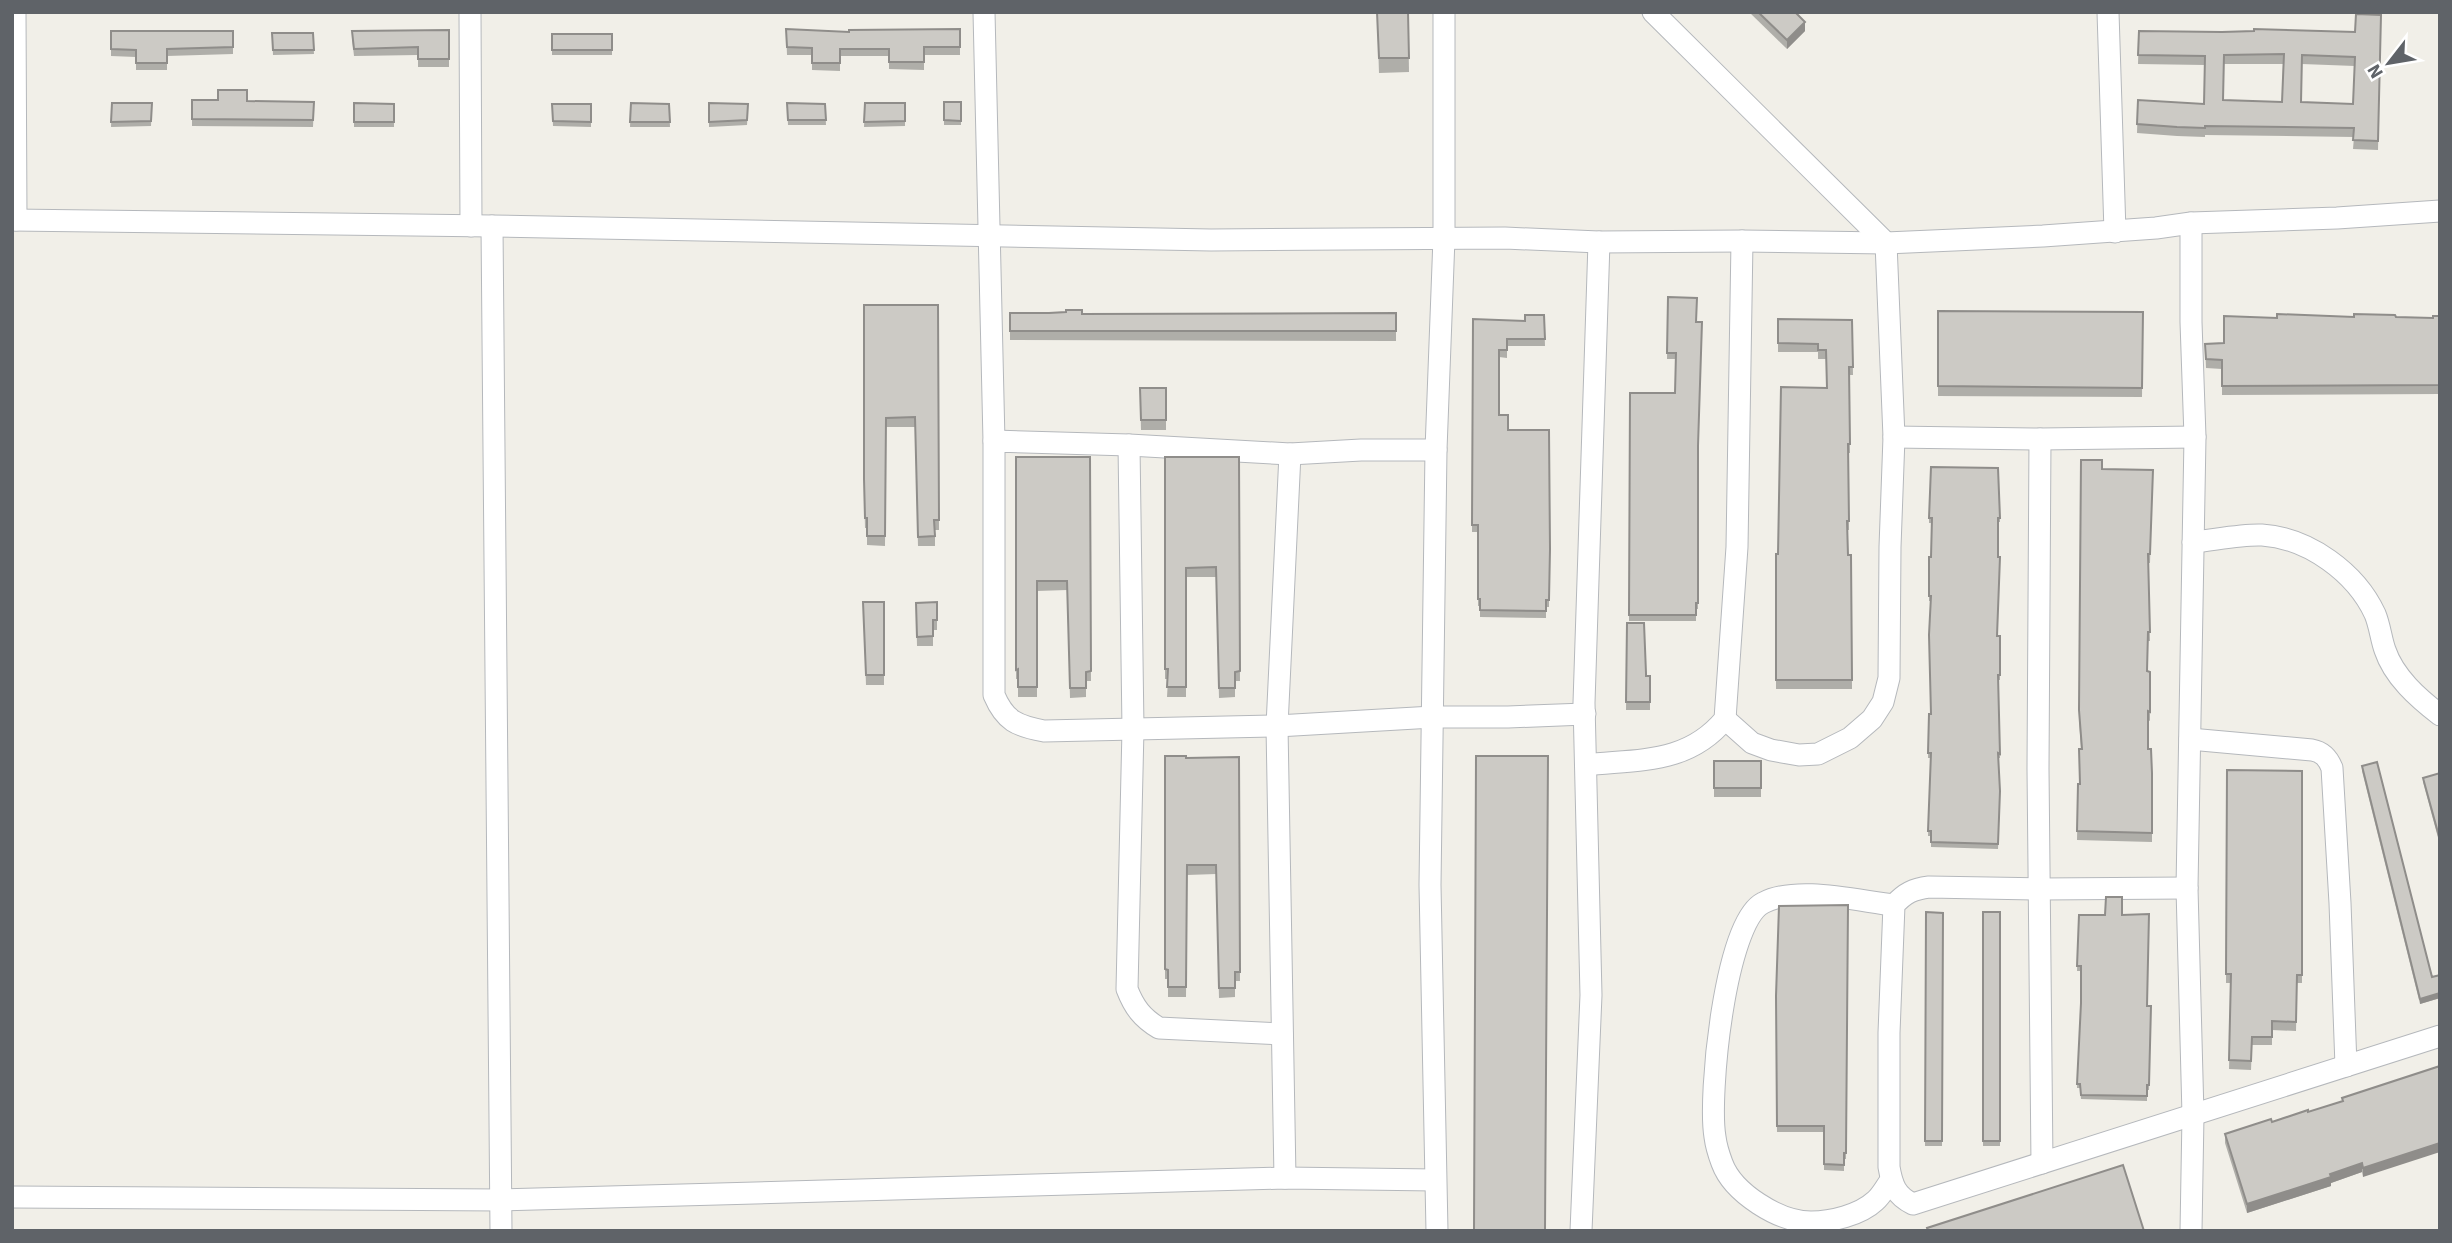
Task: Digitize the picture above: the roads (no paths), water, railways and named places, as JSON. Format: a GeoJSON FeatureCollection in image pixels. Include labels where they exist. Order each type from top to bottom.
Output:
{"type":"FeatureCollection","features":[{"type":"Feature","properties":{"kind":"street"},"geometry":{"type":"LineString","coordinates":[[15,12],[14,220],[1211,240],[1444,238],[1599,242],[1742,240],[1886,243],[2115,232],[2191,223],[2440,211]]}},
{"type":"Feature","properties":{"kind":"street"},"geometry":{"type":"LineString","coordinates":[[470,12],[481,226],[501,1231]]}},
{"type":"Feature","properties":{"kind":"street"},"geometry":{"type":"LineString","coordinates":[[984,12],[994,441],[994,695],[1000,710],[1012,721],[1044,731],[1277,726],[1433,717],[1585,714]]}},
{"type":"Feature","properties":{"kind":"street"},"geometry":{"type":"LineString","coordinates":[[1437,1231],[1430,885],[1436,450],[1444,238],[1444,12]]}},
{"type":"Feature","properties":{"kind":"street"},"geometry":{"type":"LineString","coordinates":[[1653,12],[1886,243],[1894,437],[1889,678],[1883,702],[1872,719],[1850,738],[1818,754],[1784,753],[1752,743],[1725,719]]}},
{"type":"Feature","properties":{"kind":"street"},"geometry":{"type":"LineString","coordinates":[[2108,12],[2115,232]]}},
{"type":"Feature","properties":{"kind":"street"},"geometry":{"type":"LineString","coordinates":[[2191,223],[2195,437],[2187,888],[2193,1115],[2191,1231]]}},
{"type":"Feature","properties":{"kind":"street"},"geometry":{"type":"LineString","coordinates":[[1586,765],[1664,756],[1687,750],[1714,732],[1725,719],[1737,547],[1742,240]]}},
{"type":"Feature","properties":{"kind":"street"},"geometry":{"type":"LineString","coordinates":[[1581,1231],[1591,995],[1585,714],[1599,242]]}},
{"type":"Feature","properties":{"kind":"street"},"geometry":{"type":"LineString","coordinates":[[1894,437],[2195,437]]}},
{"type":"Feature","properties":{"kind":"street"},"geometry":{"type":"LineString","coordinates":[[2040,439],[2038,769],[2042,1164]]}},
{"type":"Feature","properties":{"kind":"street"},"geometry":{"type":"LineString","coordinates":[[994,441],[1290,454],[1436,450]]}},
{"type":"Feature","properties":{"kind":"street"},"geometry":{"type":"LineString","coordinates":[[1129,445],[1133,729],[1127,989],[1144,1020],[1159,1028],[1282,1034]]}},
{"type":"Feature","properties":{"kind":"street"},"geometry":{"type":"LineString","coordinates":[[1285,1178],[1277,726],[1290,454]]}},
{"type":"Feature","properties":{"kind":"street"},"geometry":{"type":"LineString","coordinates":[[2193,542],[2262,535],[2297,544],[2341,568],[2362,591],[2376,617],[2386,653],[2398,676],[2440,715]]}},
{"type":"Feature","properties":{"kind":"street"},"geometry":{"type":"LineString","coordinates":[[2190,740],[2312,750],[2320,752],[2330,763],[2340,903],[2346,1066]]}},
{"type":"Feature","properties":{"kind":"street"},"geometry":{"type":"LineString","coordinates":[[2187,888],[1929,887],[1914,889],[1902,896],[1895,905],[1889,1033],[1889,1167],[1891,1180],[1902,1199],[1913,1204],[2440,1036]]}},
{"type":"Feature","properties":{"kind":"street"},"geometry":{"type":"LineString","coordinates":[[1891,1180],[1876,1200],[1862,1210],[1824,1222],[1801,1222],[1767,1209],[1749,1198],[1723,1165],[1714,1136],[1715,1072],[1721,1011],[1731,968],[1748,918],[1754,909],[1778,896],[1835,897],[1895,905]]}},
{"type":"Feature","properties":{"kind":"street"},"geometry":{"type":"LineString","coordinates":[[12,1197],[502,1200],[1285,1178],[1435,1180]]}}]}
